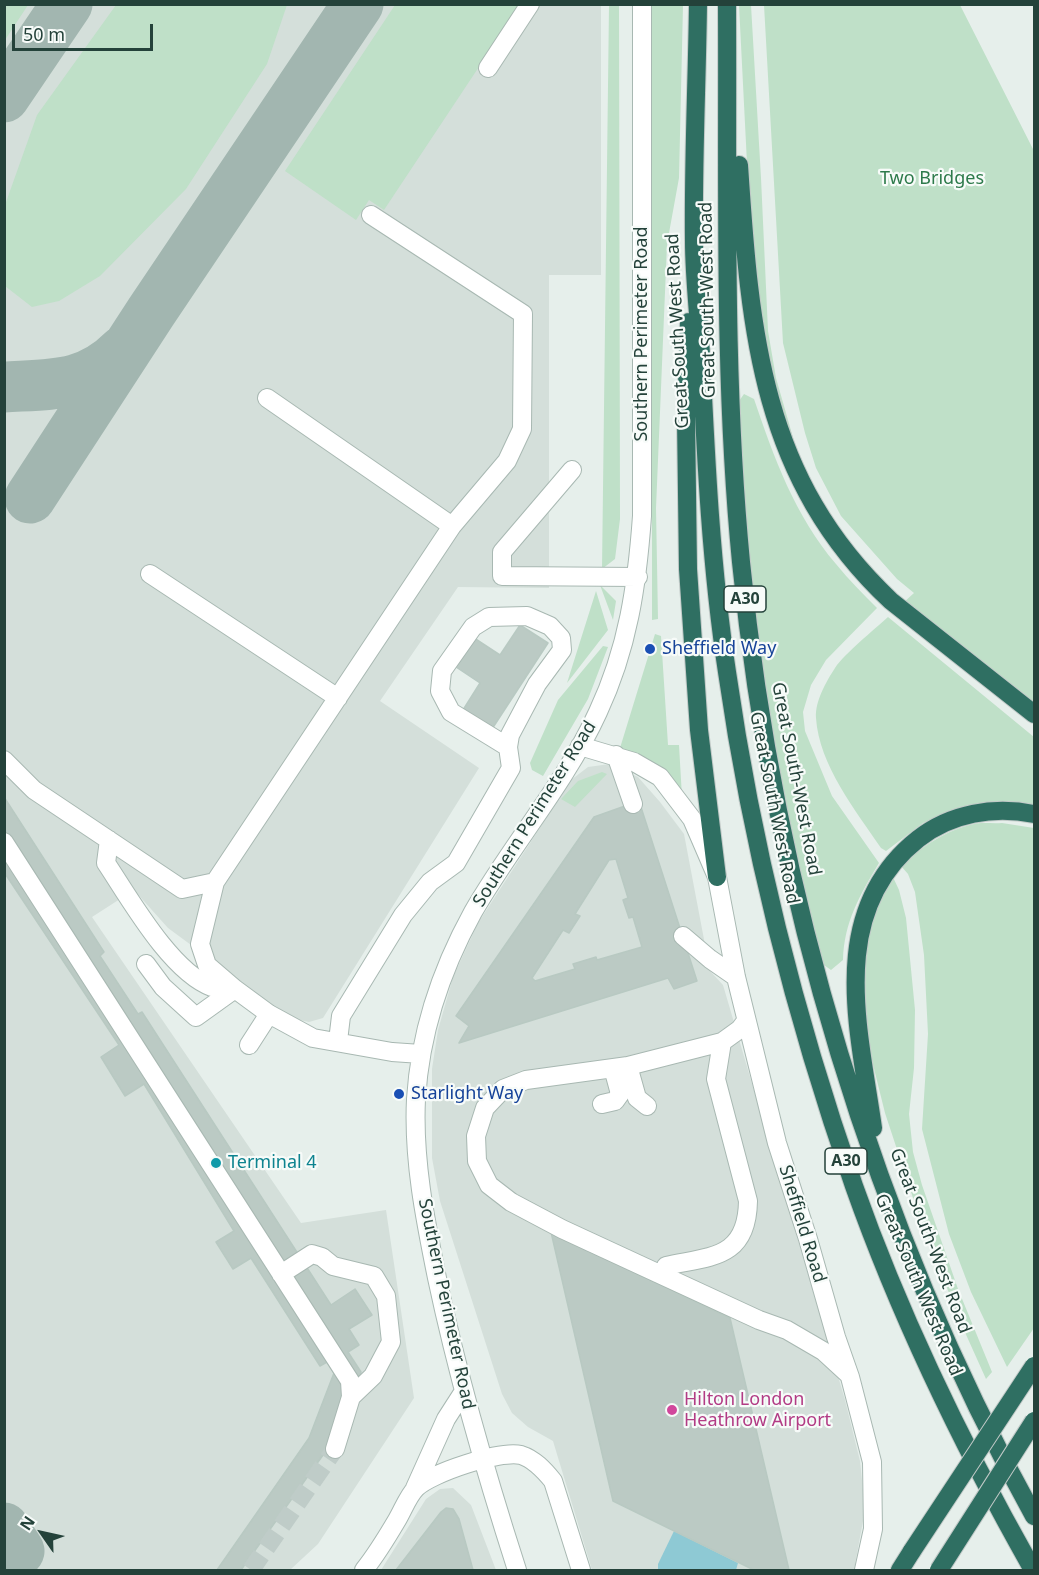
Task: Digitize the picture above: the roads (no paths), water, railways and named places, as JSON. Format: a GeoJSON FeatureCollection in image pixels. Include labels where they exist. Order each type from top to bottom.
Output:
{"type":"FeatureCollection","features":[{"type":"Feature","properties":{"kind":"highway","name":"Great South West Road"},"geometry":{"type":"LineString","coordinates":[[698,4],[694,242],[707,481],[726,671],[744,777],[766,881],[792,986],[855,1188],[893,1283],[954,1421],[998,1508],[1033,1570]]}},
{"type":"Feature","properties":{"kind":"highway"},"geometry":{"type":"LineString","coordinates":[[728,4],[745,252],[751,304],[758,347],[775,418],[791,461],[828,529],[870,581],[891,601],[1035,714]]}},
{"type":"Feature","properties":{"kind":"highway","name":"Great South-West Road"},"geometry":{"type":"LineString","coordinates":[[728,4],[730,385],[740,550],[753,666],[771,772],[795,887],[818,980],[880,1178],[945,1340],[976,1405],[1035,1516]]}},
{"type":"Feature","properties":{"kind":"highway"},"geometry":{"type":"LineString","coordinates":[[694,242],[688,351],[688,569],[699,730],[717,877]]}},
{"type":"Feature","properties":{"kind":"highway"},"geometry":{"type":"LineString","coordinates":[[880,1178],[858,1020],[856,984],[856,952],[862,923],[873,892],[891,863],[930,830],[969,814],[1001,811],[1035,814]]}},
{"type":"Feature","properties":{"kind":"highway"},"geometry":{"type":"LineString","coordinates":[[900,1570],[1035,1366]]}},
{"type":"Feature","properties":{"kind":"highway"},"geometry":{"type":"LineString","coordinates":[[939,1570],[1035,1421]]}},
{"type":"Feature","properties":{"kind":"street"},"geometry":{"type":"LineString","coordinates":[[488,68],[530,4]]}},
{"type":"Feature","properties":{"kind":"street","name":"Southern Perimeter Road"},"geometry":{"type":"LineString","coordinates":[[517,1570],[482,1460],[424,1216],[416,1133],[416,1100],[421,1054],[439,985],[472,914],[580,746],[598,712],[617,667],[627,634],[638,577],[642,516],[642,4]]}},
{"type":"Feature","properties":{"kind":"street"},"geometry":{"type":"LineString","coordinates":[[371,215],[523,314],[522,429],[507,461],[452,526],[215,882],[200,944],[207,965],[235,989],[269,1014],[313,1038],[392,1052],[421,1054]]}},
{"type":"Feature","properties":{"kind":"street"},"geometry":{"type":"LineString","coordinates":[[267,398],[452,526]]}},
{"type":"Feature","properties":{"kind":"street"},"geometry":{"type":"LineString","coordinates":[[572,470],[502,552],[502,576],[638,577]]}},
{"type":"Feature","properties":{"kind":"street"},"geometry":{"type":"LineString","coordinates":[[150,574],[338,698]]}},
{"type":"Feature","properties":{"kind":"street"},"geometry":{"type":"LineString","coordinates":[[338,1041],[341,1016],[403,915],[430,882],[456,863],[511,768],[508,747],[510,735],[537,684],[562,650],[561,638],[550,626],[527,616],[489,617],[473,627],[442,671],[440,690],[452,712],[508,747]]}},
{"type":"Feature","properties":{"kind":"street"},"geometry":{"type":"LineString","coordinates":[[580,746],[616,755],[647,768],[660,777],[692,819],[717,877]]}},
{"type":"Feature","properties":{"kind":"street"},"geometry":{"type":"LineString","coordinates":[[616,755],[633,804]]}},
{"type":"Feature","properties":{"kind":"street"},"geometry":{"type":"LineString","coordinates":[[4,760],[34,790],[182,889],[215,882]]}},
{"type":"Feature","properties":{"kind":"street"},"geometry":{"type":"LineString","coordinates":[[109,840],[106,863],[152,932],[174,958],[202,982],[214,988],[235,989]]}},
{"type":"Feature","properties":{"kind":"street"},"geometry":{"type":"LineString","coordinates":[[4,842],[350,1381],[351,1397],[335,1449]]}},
{"type":"Feature","properties":{"kind":"street","name":"Sheffield Road"},"geometry":{"type":"LineString","coordinates":[[717,877],[746,1022],[777,1143],[850,1377],[872,1462],[873,1528],[864,1570]]}},
{"type":"Feature","properties":{"kind":"street"},"geometry":{"type":"LineString","coordinates":[[683,936],[736,977]]}},
{"type":"Feature","properties":{"kind":"street"},"geometry":{"type":"LineString","coordinates":[[146,964],[163,987],[196,1017],[235,989]]}},
{"type":"Feature","properties":{"kind":"street"},"geometry":{"type":"LineString","coordinates":[[249,1044],[269,1014]]}},
{"type":"Feature","properties":{"kind":"street"},"geometry":{"type":"LineString","coordinates":[[746,1022],[722,1042],[620,1067],[526,1080],[503,1089],[485,1108],[476,1136],[477,1161],[489,1185],[511,1202],[562,1229],[759,1320],[788,1330],[822,1351],[850,1377]]}},
{"type":"Feature","properties":{"kind":"street"},"geometry":{"type":"LineString","coordinates":[[666,1266],[722,1254],[738,1242],[747,1219],[748,1202],[717,1079],[722,1042]]}},
{"type":"Feature","properties":{"kind":"street"},"geometry":{"type":"LineString","coordinates":[[602,1104],[615,1101],[620,1094],[620,1067]]}},
{"type":"Feature","properties":{"kind":"street"},"geometry":{"type":"LineString","coordinates":[[620,1067],[637,1098],[646,1106]]}},
{"type":"Feature","properties":{"kind":"street"},"geometry":{"type":"LineString","coordinates":[[281,1274],[312,1254],[322,1257],[333,1266],[374,1276],[386,1296],[391,1342],[373,1376],[351,1397]]}},
{"type":"Feature","properties":{"kind":"street"},"geometry":{"type":"LineString","coordinates":[[364,1570],[414,1489],[446,1419],[464,1391]]}},
{"type":"Feature","properties":{"kind":"street"},"geometry":{"type":"LineString","coordinates":[[414,1489],[431,1477],[482,1460],[510,1453],[522,1455],[544,1469],[553,1480],[580,1570]]}},
{"type":"Feature","properties":{"kind":"water"},"geometry":{"type":"Polygon","coordinates":[[[674,1531],[738,1563],[736,1570],[658,1570],[658,1564],[674,1531]]]}},
{"type":"Feature","properties":{"kind":"tunnel"},"geometry":{"type":"LineString","coordinates":[[251,1570],[335,1449]]}},
{"type":"Feature","properties":{"kind":"place","name":"Sheffield Way"},"geometry":{"type":"Point","coordinates":[650,649]}},
{"type":"Feature","properties":{"kind":"place","name":"Starlight Way"},"geometry":{"type":"Point","coordinates":[399,1094]}},
{"type":"Feature","properties":{"kind":"place","name":"Terminal 4"},"geometry":{"type":"Point","coordinates":[216,1163]}},
{"type":"Feature","properties":{"kind":"place","name":"Hilton London Heathrow Airport"},"geometry":{"type":"Point","coordinates":[672,1410]}},
{"type":"Feature","properties":{"kind":"park label","name":"Two Bridges"},"geometry":{"type":"Point","coordinates":[932,179]}}]}
